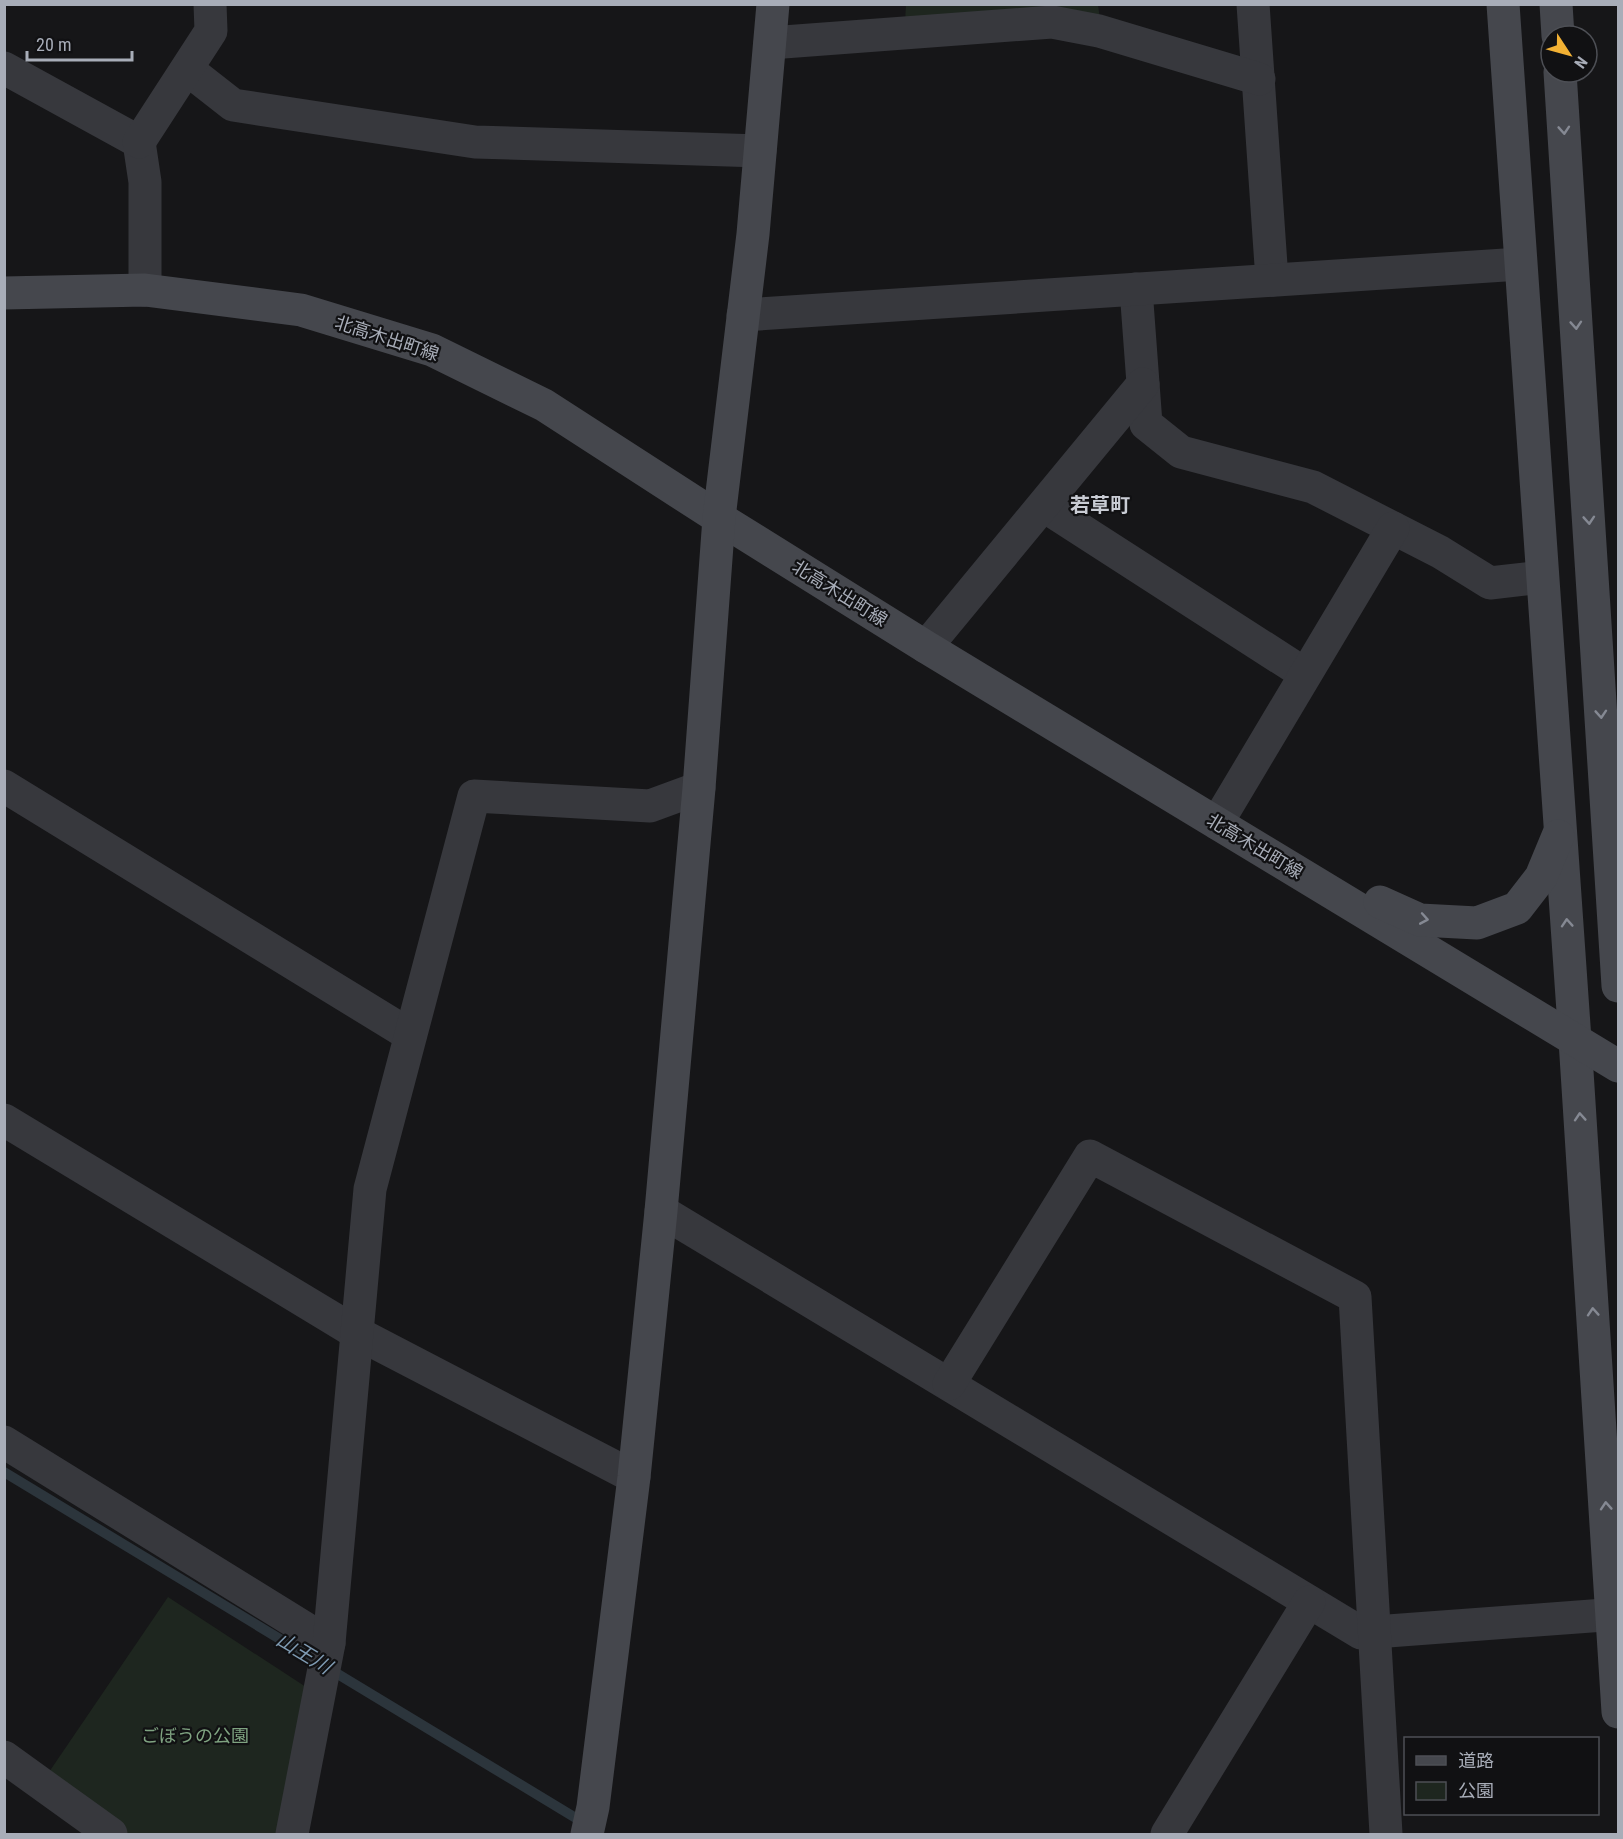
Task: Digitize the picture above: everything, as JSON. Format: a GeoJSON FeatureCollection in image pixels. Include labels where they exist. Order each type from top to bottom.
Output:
{"type":"FeatureCollection","features":[{"type":"Feature","properties":{"kind":"street"},"geometry":{"type":"LineString","coordinates":[[145,290],[145,182],[139,142],[211,31],[210,4]]}},
{"type":"Feature","properties":{"kind":"street"},"geometry":{"type":"LineString","coordinates":[[587,1834],[593,1807],[634,1477],[661,1211],[699,788],[719,518],[753,234],[773,4]]}},
{"type":"Feature","properties":{"kind":"street"},"geometry":{"type":"LineString","coordinates":[[1253,4],[1272,280]]}},
{"type":"Feature","properties":{"kind":"street"},"geometry":{"type":"LineString","coordinates":[[1503,4],[1616,1614],[1618,1712]]}},
{"type":"Feature","properties":{"kind":"street"},"geometry":{"type":"LineString","coordinates":[[1556,4],[1557,24]]}},
{"type":"Feature","properties":{"kind":"street"},"geometry":{"type":"LineString","coordinates":[[770,43],[1052,22],[1099,31],[1258,78]]}},
{"type":"Feature","properties":{"kind":"street"},"geometry":{"type":"LineString","coordinates":[[4,68],[139,142]]}},
{"type":"Feature","properties":{"kind":"street"},"geometry":{"type":"LineString","coordinates":[[187,69],[233,105],[475,142],[760,151]]}},
{"type":"Feature","properties":{"kind":"street"},"geometry":{"type":"LineString","coordinates":[[1561,84],[1608,667],[1618,986]]}},
{"type":"Feature","properties":{"kind":"street"},"geometry":{"type":"LineString","coordinates":[[743,315],[1520,264]]}},
{"type":"Feature","properties":{"kind":"street"},"geometry":{"type":"LineString","coordinates":[[1136,289],[1146,424],[1180,452],[1313,487],[1440,552],[1490,583],[1542,577]]}},
{"type":"Feature","properties":{"kind":"street","name":"北高木出町線"},"geometry":{"type":"LineString","coordinates":[[4,293],[145,290],[301,310],[432,350],[544,405],[719,518],[926,647],[1618,1066]]}},
{"type":"Feature","properties":{"kind":"street"},"geometry":{"type":"LineString","coordinates":[[926,647],[1143,384]]}},
{"type":"Feature","properties":{"kind":"street"},"geometry":{"type":"LineString","coordinates":[[1044,506],[1305,674]]}},
{"type":"Feature","properties":{"kind":"street"},"geometry":{"type":"LineString","coordinates":[[1217,822],[1393,528]]}},
{"type":"Feature","properties":{"kind":"street"},"geometry":{"type":"LineString","coordinates":[[4,786],[410,1035]]}},
{"type":"Feature","properties":{"kind":"street"},"geometry":{"type":"LineString","coordinates":[[292,1834],[329,1643],[370,1189],[474,796],[650,806],[699,788]]}},
{"type":"Feature","properties":{"kind":"street"},"geometry":{"type":"LineString","coordinates":[[1273,856],[1420,920],[1477,923],[1517,908],[1541,877],[1560,832]]}},
{"type":"Feature","properties":{"kind":"street"},"geometry":{"type":"LineString","coordinates":[[4,1120],[357,1333],[634,1477]]}},
{"type":"Feature","properties":{"kind":"street"},"geometry":{"type":"LineString","coordinates":[[949,1384],[1090,1156],[1355,1298],[1386,1834]]}},
{"type":"Feature","properties":{"kind":"street"},"geometry":{"type":"LineString","coordinates":[[661,1211],[1361,1633],[1616,1614]]}},
{"type":"Feature","properties":{"kind":"street"},"geometry":{"type":"LineString","coordinates":[[4,1442],[329,1643]]}},
{"type":"Feature","properties":{"kind":"street"},"geometry":{"type":"LineString","coordinates":[[1167,1834],[1310,1602]]}},
{"type":"Feature","properties":{"kind":"street"},"geometry":{"type":"LineString","coordinates":[[4,1757],[111,1834]]}},
{"type":"Feature","properties":{"kind":"green space"},"geometry":{"type":"Polygon","coordinates":[[[906,4],[1098,5],[1100,19],[905,23],[906,4]]]}},
{"type":"Feature","properties":{"kind":"green space","name":"ごぼうの公園"},"geometry":{"type":"Polygon","coordinates":[[[168,1597],[306,1687],[279,1834],[125,1834],[45,1778],[168,1597]]]}},
{"type":"Feature","properties":{"kind":"waterway","name":"山王川"},"geometry":{"type":"LineString","coordinates":[[4,1472],[584,1823]]}},
{"type":"Feature","properties":{"kind":"district","name":"若草町"},"geometry":{"type":"Point","coordinates":[1100,505]}}]}
